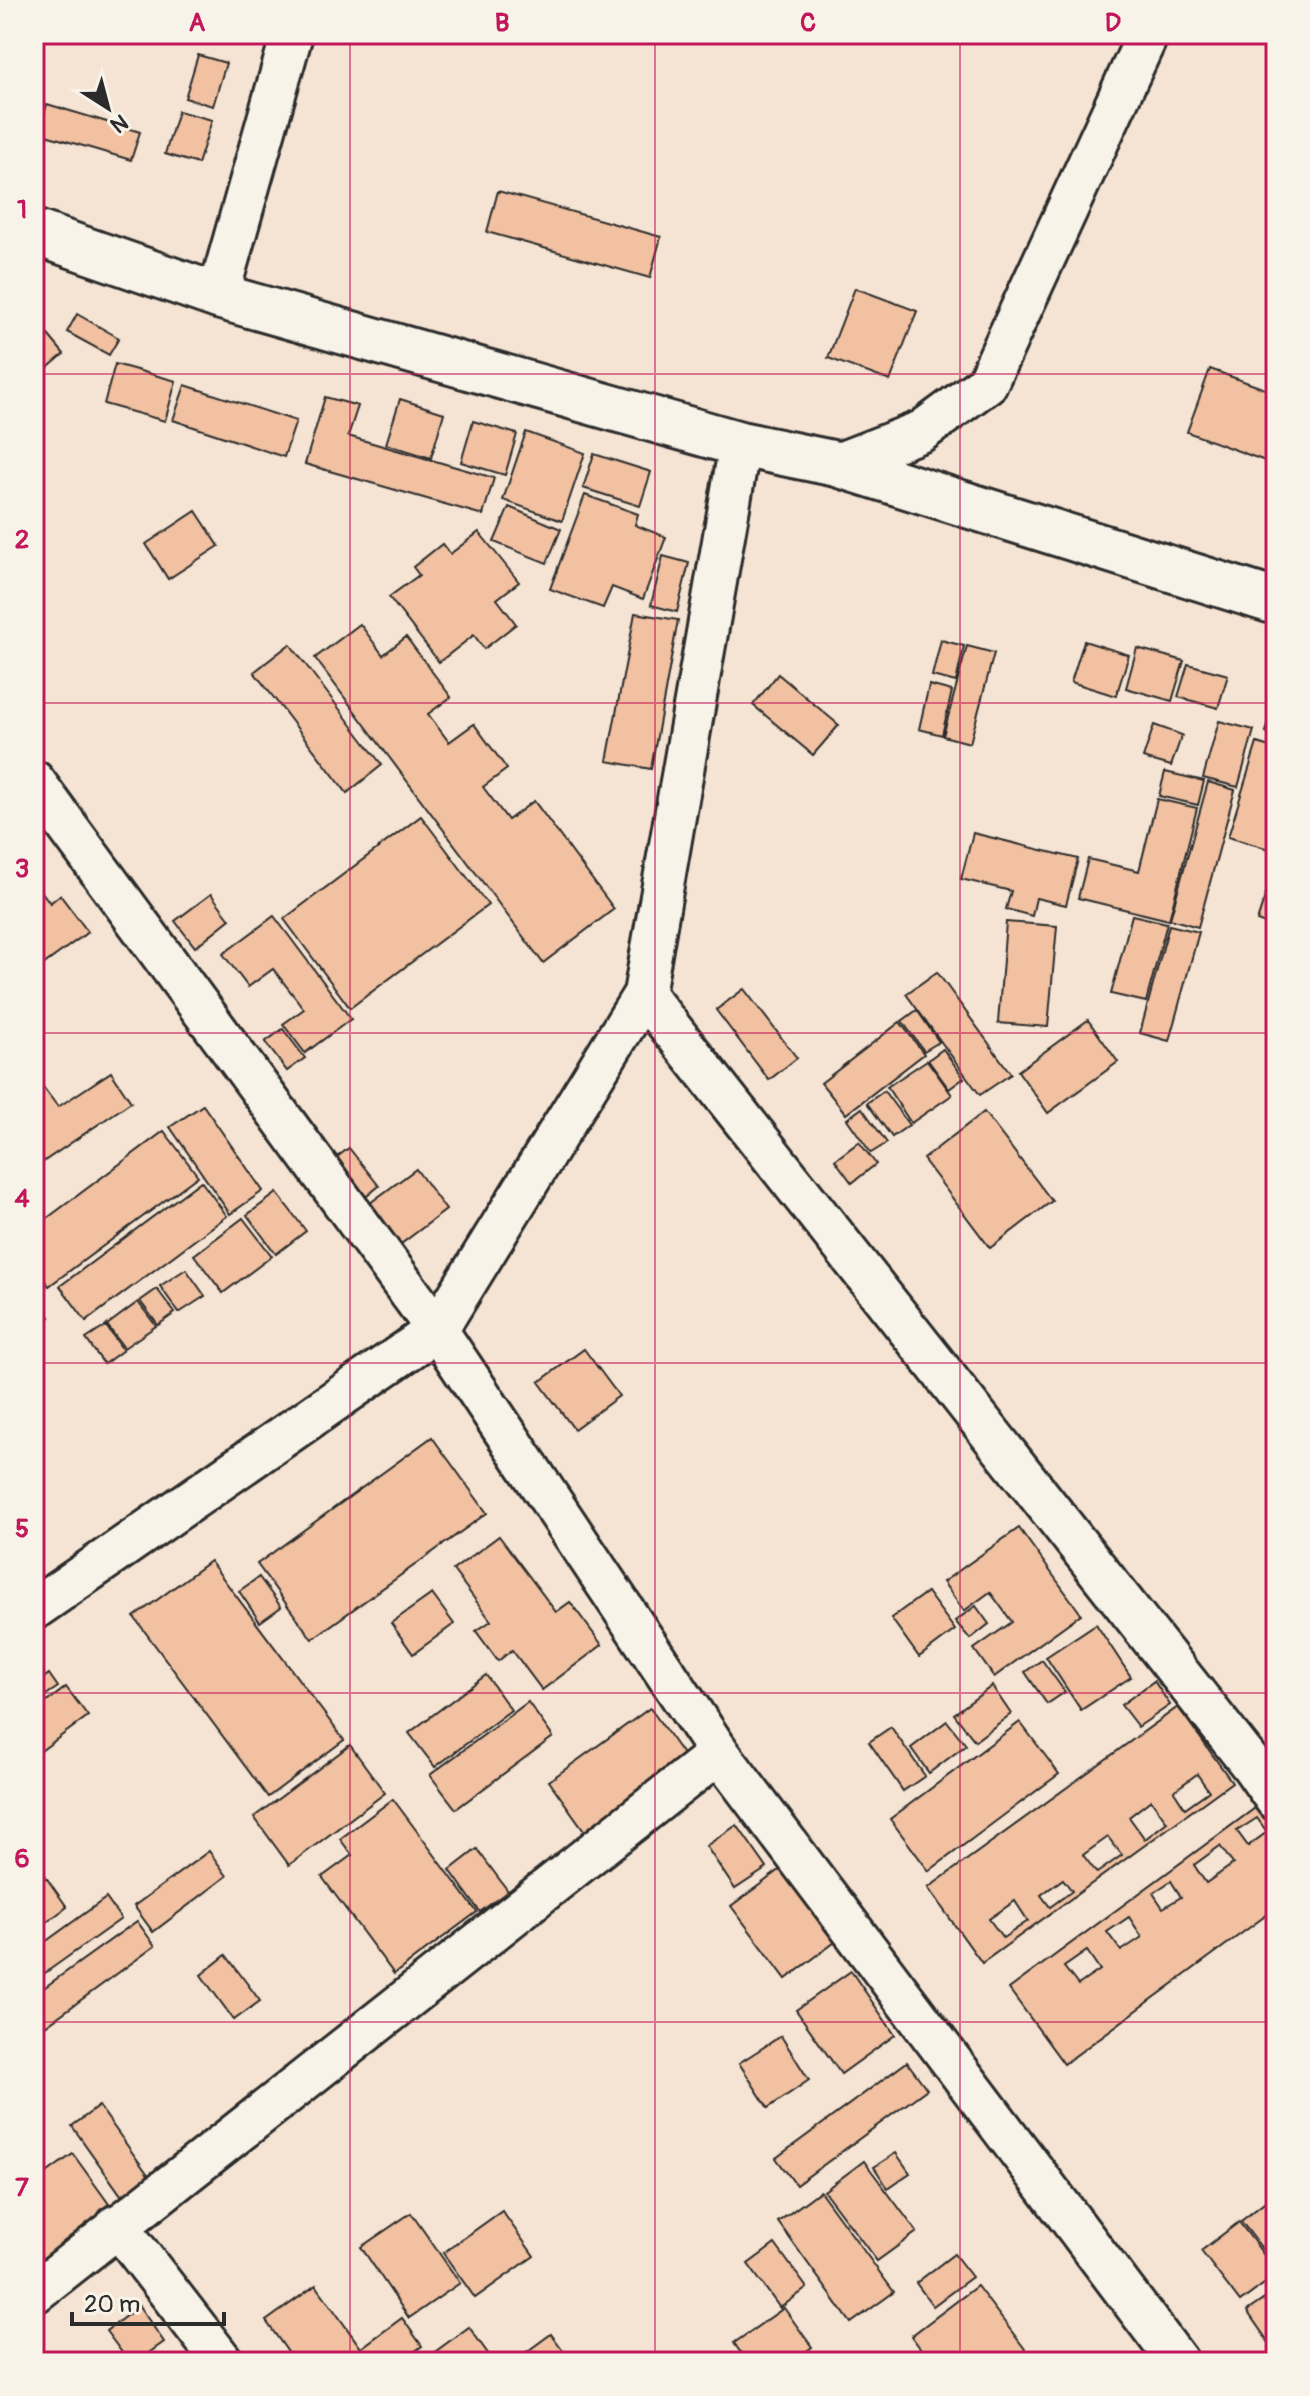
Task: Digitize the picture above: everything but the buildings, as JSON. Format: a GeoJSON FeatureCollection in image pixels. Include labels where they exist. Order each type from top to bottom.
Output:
{"type":"FeatureCollection","features":[{"type":"Feature","properties":{"kind":"street"},"geometry":{"type":"LineString","coordinates":[[218,296],[292,34]]}},
{"type":"Feature","properties":{"kind":"street"},"geometry":{"type":"LineString","coordinates":[[837,464],[922,431],[987,383],[1148,34]]}},
{"type":"Feature","properties":{"kind":"street"},"geometry":{"type":"LineString","coordinates":[[34,232],[218,296],[740,444],[837,464],[1276,602]]}},
{"type":"Feature","properties":{"kind":"street"},"geometry":{"type":"LineString","coordinates":[[34,1609],[437,1330],[644,994],[740,444]]}},
{"type":"Feature","properties":{"kind":"street"},"geometry":{"type":"LineString","coordinates":[[34,781],[437,1330],[719,1753],[1166,2358]]}},
{"type":"Feature","properties":{"kind":"street"},"geometry":{"type":"LineString","coordinates":[[644,994],[1265,1758],[1276,1800]]}},
{"type":"Feature","properties":{"kind":"street"},"geometry":{"type":"LineString","coordinates":[[34,2293],[719,1753]]}},
{"type":"Feature","properties":{"kind":"street"},"geometry":{"type":"LineString","coordinates":[[117,2225],[223,2362]]}}]}
